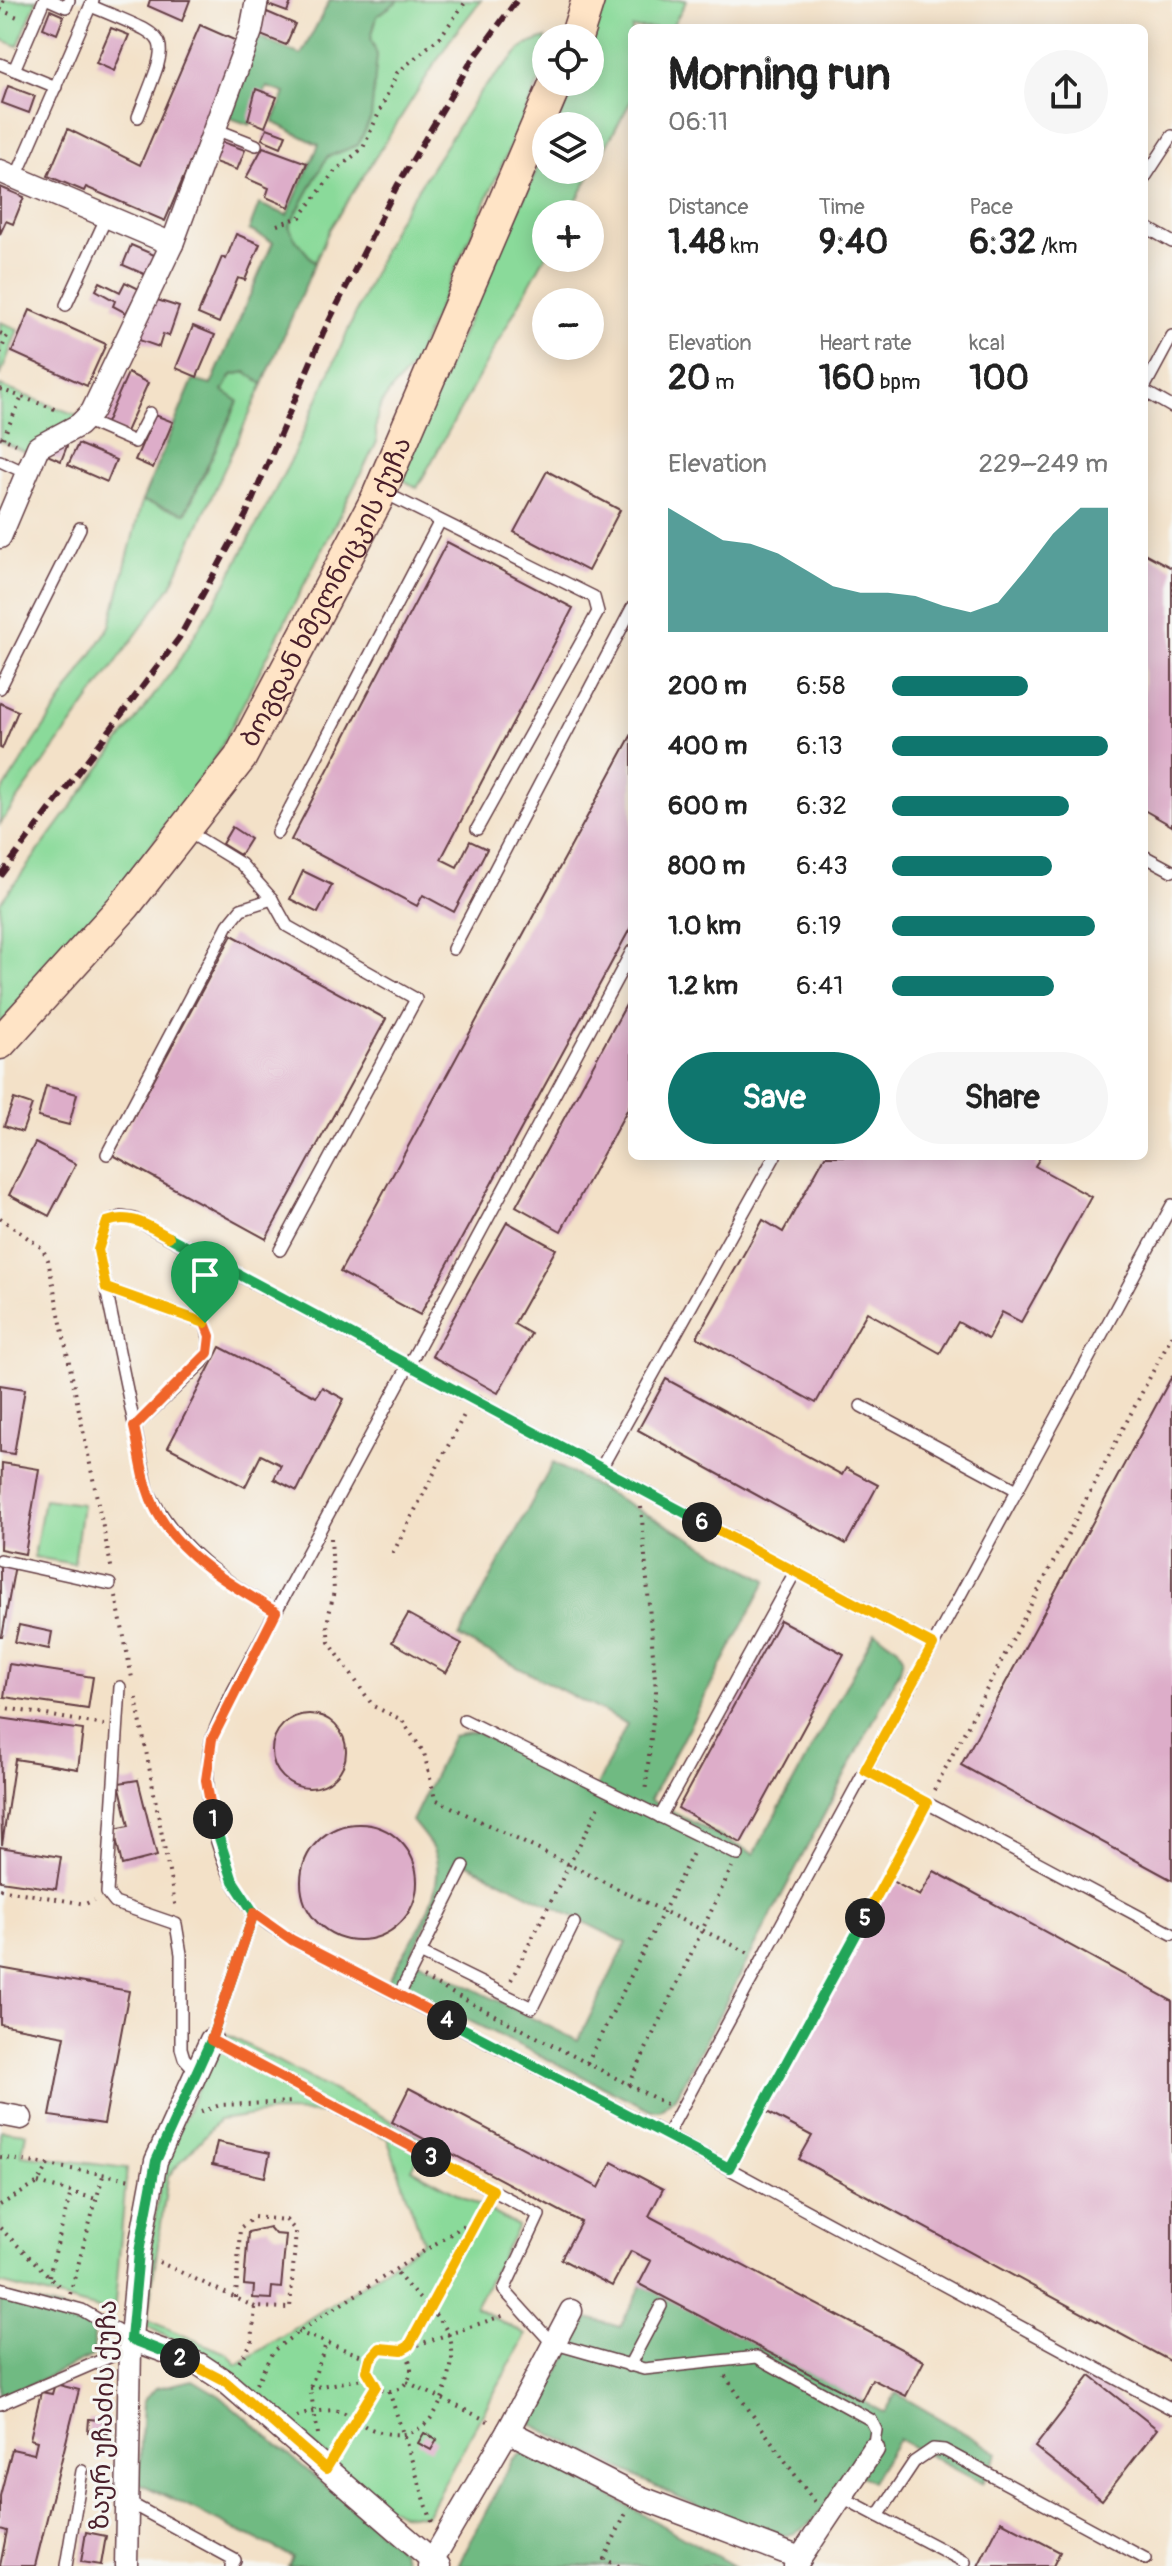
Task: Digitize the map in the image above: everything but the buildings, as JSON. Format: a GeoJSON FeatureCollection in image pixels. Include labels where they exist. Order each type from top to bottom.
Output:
{"type":"FeatureCollection","features":[{"type":"Feature","properties":{"kind":"main road"},"geometry":{"type":"LineString","coordinates":[[580,24],[588,0]]}},
{"type":"Feature","properties":{"kind":"main road","name":"ბოგდან ხმელნიცკის ქუჩა"},"geometry":{"type":"LineString","coordinates":[[0,1043],[125,905],[240,758],[380,491],[550,96]]}},
{"type":"Feature","properties":{"kind":"street"},"geometry":{"type":"LineString","coordinates":[[0,537],[38,447],[92,412],[172,244],[251,31],[257,0]]}},
{"type":"Feature","properties":{"kind":"street"},"geometry":{"type":"LineString","coordinates":[[8,174],[172,244]]}},
{"type":"Feature","properties":{"kind":"street","name":"ზაურ უჩაძის ქუჩა"},"geometry":{"type":"LineString","coordinates":[[126,2566],[130,2343],[139,2252],[156,2161],[211,2040]]}},
{"type":"Feature","properties":{"kind":"street"},"geometry":{"type":"LineString","coordinates":[[130,2343],[199,2364],[226,2382],[435,2560],[571,2311]]}},
{"type":"Feature","properties":{"kind":"street"},"geometry":{"type":"LineString","coordinates":[[508,2431],[634,2495],[798,2562],[873,2449]]}},
{"type":"Feature","properties":{"kind":"lane"},"geometry":{"type":"LineString","coordinates":[[14,70],[44,0]]}},
{"type":"Feature","properties":{"kind":"lane"},"geometry":{"type":"LineString","coordinates":[[50,0],[66,7],[69,0]]}},
{"type":"Feature","properties":{"kind":"lane"},"geometry":{"type":"LineString","coordinates":[[8,174],[56,87],[92,3],[155,33],[161,43],[161,58],[138,117]]}},
{"type":"Feature","properties":{"kind":"lane"},"geometry":{"type":"LineString","coordinates":[[0,64],[56,87]]}},
{"type":"Feature","properties":{"kind":"lane"},"geometry":{"type":"LineString","coordinates":[[215,129],[256,145]]}},
{"type":"Feature","properties":{"kind":"lane"},"geometry":{"type":"LineString","coordinates":[[1148,173],[1172,136]]}},
{"type":"Feature","properties":{"kind":"lane"},"geometry":{"type":"LineString","coordinates":[[66,305],[107,216]]}},
{"type":"Feature","properties":{"kind":"lane"},"geometry":{"type":"LineString","coordinates":[[1148,228],[1172,242]]}},
{"type":"Feature","properties":{"kind":"lane"},"geometry":{"type":"LineString","coordinates":[[1148,382],[1172,336]]}},
{"type":"Feature","properties":{"kind":"lane"},"geometry":{"type":"LineString","coordinates":[[1148,392],[1172,407]]}},
{"type":"Feature","properties":{"kind":"lane"},"geometry":{"type":"LineString","coordinates":[[84,420],[135,442],[150,413]]}},
{"type":"Feature","properties":{"kind":"lane"},"geometry":{"type":"LineString","coordinates":[[0,461],[26,473]]}},
{"type":"Feature","properties":{"kind":"lane"},"geometry":{"type":"LineString","coordinates":[[380,491],[594,597],[598,612],[477,829]]}},
{"type":"Feature","properties":{"kind":"lane"},"geometry":{"type":"LineString","coordinates":[[277,833],[440,521]]}},
{"type":"Feature","properties":{"kind":"lane"},"geometry":{"type":"LineString","coordinates":[[0,688],[80,528]]}},
{"type":"Feature","properties":{"kind":"lane"},"geometry":{"type":"LineString","coordinates":[[453,949],[628,616]]}},
{"type":"Feature","properties":{"kind":"lane"},"geometry":{"type":"LineString","coordinates":[[184,829],[241,864],[272,899],[287,926],[416,999],[280,1250]]}},
{"type":"Feature","properties":{"kind":"lane"},"geometry":{"type":"LineString","coordinates":[[1148,858],[1172,871]]}},
{"type":"Feature","properties":{"kind":"lane"},"geometry":{"type":"LineString","coordinates":[[107,1154],[228,925],[241,909],[272,899]]}},
{"type":"Feature","properties":{"kind":"lane"},"geometry":{"type":"LineString","coordinates":[[628,958],[324,1521],[212,1739],[206,1780],[215,1833],[233,1881],[254,1913],[292,1940],[729,2168],[1172,2409]]}},
{"type":"Feature","properties":{"kind":"lane"},"geometry":{"type":"LineString","coordinates":[[601,1468],[773,1160]]}},
{"type":"Feature","properties":{"kind":"lane"},"geometry":{"type":"LineString","coordinates":[[667,2135],[1172,1205]]}},
{"type":"Feature","properties":{"kind":"lane"},"geometry":{"type":"LineString","coordinates":[[276,1612],[210,1571],[164,1522],[148,1491],[98,1250],[100,1235],[107,1222],[121,1217],[134,1219],[933,1645]]}},
{"type":"Feature","properties":{"kind":"lane"},"geometry":{"type":"LineString","coordinates":[[106,1288],[205,1323],[210,1336],[208,1353],[202,1363],[134,1427]]}},
{"type":"Feature","properties":{"kind":"lane"},"geometry":{"type":"LineString","coordinates":[[861,1406],[1017,1490]]}},
{"type":"Feature","properties":{"kind":"lane"},"geometry":{"type":"LineString","coordinates":[[0,1560],[110,1584]]}},
{"type":"Feature","properties":{"kind":"lane"},"geometry":{"type":"LineString","coordinates":[[660,1817],[795,1572]]}},
{"type":"Feature","properties":{"kind":"lane"},"geometry":{"type":"LineString","coordinates":[[120,1687],[107,1893],[115,1903],[176,1924],[181,1954],[181,2048],[184,2058],[196,2071]]}},
{"type":"Feature","properties":{"kind":"lane"},"geometry":{"type":"LineString","coordinates":[[464,1720],[738,1855]]}},
{"type":"Feature","properties":{"kind":"lane"},"geometry":{"type":"LineString","coordinates":[[865,1770],[1172,1934]]}},
{"type":"Feature","properties":{"kind":"lane"},"geometry":{"type":"LineString","coordinates":[[399,1995],[464,1866]]}},
{"type":"Feature","properties":{"kind":"lane"},"geometry":{"type":"LineString","coordinates":[[254,1913],[211,2040],[539,2215],[504,2290],[552,2343],[629,2366],[671,2368],[757,2357],[858,2410],[871,2420],[876,2430],[873,2449]]}},
{"type":"Feature","properties":{"kind":"lane"},"geometry":{"type":"LineString","coordinates":[[420,1953],[532,2008],[574,1923]]}},
{"type":"Feature","properties":{"kind":"lane"},"geometry":{"type":"LineString","coordinates":[[0,2288],[77,2309],[130,2343]]}},
{"type":"Feature","properties":{"kind":"lane"},"geometry":{"type":"LineString","coordinates":[[629,2366],[661,2306]]}},
{"type":"Feature","properties":{"kind":"lane"},"geometry":{"type":"LineString","coordinates":[[0,2404],[130,2343]]}},
{"type":"Feature","properties":{"kind":"lane"},"geometry":{"type":"LineString","coordinates":[[878,2516],[914,2462],[933,2449],[944,2450],[1146,2559]]}},
{"type":"Feature","properties":{"kind":"lane"},"geometry":{"type":"LineString","coordinates":[[66,2566],[82,2471]]}},
{"type":"Feature","properties":{"kind":"lane"},"geometry":{"type":"LineString","coordinates":[[842,2497],[965,2562]]}},
{"type":"Feature","properties":{"kind":"lane"},"geometry":{"type":"LineString","coordinates":[[126,2501],[235,2560],[231,2566]]}},
{"type":"Feature","properties":{"kind":"path"},"geometry":{"type":"LineString","coordinates":[[4,0],[0,10],[34,24]]}},
{"type":"Feature","properties":{"kind":"path"},"geometry":{"type":"LineString","coordinates":[[277,225],[300,217],[335,171],[363,148],[397,73],[440,37],[467,0]]}},
{"type":"Feature","properties":{"kind":"path"},"geometry":{"type":"LineString","coordinates":[[0,333],[7,336],[0,353]]}},
{"type":"Feature","properties":{"kind":"path"},"geometry":{"type":"LineString","coordinates":[[0,389],[84,420]]}},
{"type":"Feature","properties":{"kind":"path"},"geometry":{"type":"LineString","coordinates":[[3,438],[22,397]]}},
{"type":"Feature","properties":{"kind":"path"},"geometry":{"type":"LineString","coordinates":[[0,1218],[42,1248],[48,1260],[133,1681]]}},
{"type":"Feature","properties":{"kind":"path"},"geometry":{"type":"LineString","coordinates":[[729,2168],[927,1803],[1172,1335]]}},
{"type":"Feature","properties":{"kind":"path"},"geometry":{"type":"LineString","coordinates":[[393,1553],[472,1399]]}},
{"type":"Feature","properties":{"kind":"path"},"geometry":{"type":"LineString","coordinates":[[641,1489],[642,1555],[656,1691],[643,1808]]}},
{"type":"Feature","properties":{"kind":"path"},"geometry":{"type":"LineString","coordinates":[[324,1521],[333,1544],[329,1642],[373,1706],[402,1720],[424,1753],[435,1799],[762,1960]]}},
{"type":"Feature","properties":{"kind":"path"},"geometry":{"type":"LineString","coordinates":[[136,1696],[176,1924]]}},
{"type":"Feature","properties":{"kind":"path"},"geometry":{"type":"LineString","coordinates":[[0,1707],[118,1728]]}},
{"type":"Feature","properties":{"kind":"path"},"geometry":{"type":"LineString","coordinates":[[494,2015],[607,1791]]}},
{"type":"Feature","properties":{"kind":"path"},"geometry":{"type":"LineString","coordinates":[[587,2063],[700,1837]]}},
{"type":"Feature","properties":{"kind":"path"},"geometry":{"type":"LineString","coordinates":[[629,2085],[738,1855]]}},
{"type":"Feature","properties":{"kind":"path"},"geometry":{"type":"LineString","coordinates":[[0,1889],[85,1904],[107,1893]]}},
{"type":"Feature","properties":{"kind":"path"},"geometry":{"type":"LineString","coordinates":[[411,1971],[681,2112]]}},
{"type":"Feature","properties":{"kind":"path"},"geometry":{"type":"LineString","coordinates":[[172,2122],[220,2105],[328,2102]]}},
{"type":"Feature","properties":{"kind":"path"},"geometry":{"type":"LineString","coordinates":[[0,2157],[131,2176]]}},
{"type":"Feature","properties":{"kind":"path"},"geometry":{"type":"LineString","coordinates":[[0,2205],[38,2183],[49,2164]]}},
{"type":"Feature","properties":{"kind":"path"},"geometry":{"type":"LineString","coordinates":[[70,2296],[104,2172]]}},
{"type":"Feature","properties":{"kind":"path"},"geometry":{"type":"LineString","coordinates":[[38,2183],[96,2199]]}},
{"type":"Feature","properties":{"kind":"path"},"geometry":{"type":"LineString","coordinates":[[409,2346],[493,2190]]}},
{"type":"Feature","properties":{"kind":"path"},"geometry":{"type":"LineString","coordinates":[[49,2276],[71,2192]]}},
{"type":"Feature","properties":{"kind":"path"},"geometry":{"type":"LineString","coordinates":[[139,2252],[236,2298],[255,2307],[290,2308],[296,2231],[286,2220],[254,2217],[240,2228],[236,2298]]}},
{"type":"Feature","properties":{"kind":"path"},"geometry":{"type":"LineString","coordinates":[[248,2401],[273,2351],[394,2268],[477,2217]]}},
{"type":"Feature","properties":{"kind":"path"},"geometry":{"type":"LineString","coordinates":[[0,2228],[70,2296],[77,2309]]}},
{"type":"Feature","properties":{"kind":"path"},"geometry":{"type":"LineString","coordinates":[[277,2427],[314,2412],[340,2411],[371,2429],[405,2436],[418,2432],[442,2399],[453,2360],[450,2333],[437,2312],[411,2294],[394,2268]]}},
{"type":"Feature","properties":{"kind":"path"},"geometry":{"type":"LineString","coordinates":[[226,2382],[252,2342],[255,2307]]}},
{"type":"Feature","properties":{"kind":"path"},"geometry":{"type":"LineString","coordinates":[[407,2382],[389,2391],[376,2386],[369,2378],[370,2359],[380,2348],[402,2350],[522,2309]]}},
{"type":"Feature","properties":{"kind":"path"},"geometry":{"type":"LineString","coordinates":[[298,2332],[370,2359]]}},
{"type":"Feature","properties":{"kind":"path"},"geometry":{"type":"LineString","coordinates":[[324,2467],[310,2388],[326,2344]]}},
{"type":"Feature","properties":{"kind":"path"},"geometry":{"type":"LineString","coordinates":[[402,2350],[410,2362],[407,2382]]}},
{"type":"Feature","properties":{"kind":"path"},"geometry":{"type":"LineString","coordinates":[[715,2361],[826,2519]]}},
{"type":"Feature","properties":{"kind":"path"},"geometry":{"type":"LineString","coordinates":[[310,2388],[369,2378]]}},
{"type":"Feature","properties":{"kind":"path"},"geometry":{"type":"LineString","coordinates":[[407,2382],[508,2431]]}},
{"type":"Feature","properties":{"kind":"path"},"geometry":{"type":"LineString","coordinates":[[324,2467],[376,2386]]}},
{"type":"Feature","properties":{"kind":"path"},"geometry":{"type":"LineString","coordinates":[[389,2391],[405,2436],[435,2560]]}},
{"type":"Feature","properties":{"kind":"path"},"geometry":{"type":"LineString","coordinates":[[619,2566],[604,2559],[634,2495]]}},
{"type":"Feature","properties":{"kind":"green space"},"geometry":{"type":"Polygon","coordinates":[[[0,0],[37,0],[18,46],[0,39],[0,0]]]}},
{"type":"Feature","properties":{"kind":"green space"},"geometry":{"type":"Polygon","coordinates":[[[330,0],[399,0],[377,16],[371,38],[377,55],[371,118],[358,145],[327,157],[289,226],[295,239],[315,263],[263,384],[246,372],[232,375],[223,391],[238,401],[185,513],[142,501],[193,380],[211,385],[273,242],[249,230],[259,204],[287,215],[319,145],[273,122],[285,93],[267,87],[250,125],[224,116],[257,36],[301,55],[330,0]]]}},
{"type":"Feature","properties":{"kind":"green space"},"geometry":{"type":"Polygon","coordinates":[[[399,0],[481,0],[450,40],[329,230],[315,263],[294,239],[289,226],[327,157],[358,145],[377,55],[371,38],[377,16],[399,0]]]}},
{"type":"Feature","properties":{"kind":"green space"},"geometry":{"type":"Polygon","coordinates":[[[601,0],[687,0],[673,24],[628,24],[628,106],[604,150],[604,112],[562,112],[570,96],[604,96],[604,24],[594,24],[601,0]]]}},
{"type":"Feature","properties":{"kind":"green space"},"geometry":{"type":"Polygon","coordinates":[[[532,43],[533,96],[412,367],[389,392],[379,409],[377,442],[217,755],[108,904],[0,1025],[0,903],[175,667],[225,585],[291,460],[395,224],[480,92],[525,45],[532,43]]]}},
{"type":"Feature","properties":{"kind":"green space"},"geometry":{"type":"Polygon","coordinates":[[[532,180],[532,184],[585,184],[577,200],[532,200],[532,272],[537,272],[417,488],[397,476],[532,180]]]}},
{"type":"Feature","properties":{"kind":"green space"},"geometry":{"type":"Polygon","coordinates":[[[0,322],[18,329],[0,377],[0,322]]]}},
{"type":"Feature","properties":{"kind":"green space"},"geometry":{"type":"Polygon","coordinates":[[[246,372],[263,384],[171,586],[0,824],[0,795],[110,626],[142,501],[186,513],[238,401],[223,391],[232,375],[246,372]]]}},
{"type":"Feature","properties":{"kind":"green space"},"geometry":{"type":"Polygon","coordinates":[[[0,386],[79,416],[30,454],[0,441],[0,386]]]}},
{"type":"Feature","properties":{"kind":"green space"},"geometry":{"type":"Polygon","coordinates":[[[553,1463],[767,1580],[650,1800],[754,1854],[875,1632],[898,1648],[903,1657],[900,1670],[677,2095],[660,2110],[651,2110],[388,1981],[422,1922],[435,1889],[436,1858],[426,1838],[412,1821],[453,1736],[476,1732],[594,1792],[627,1724],[459,1637],[553,1463]],[[458,1859],[410,1957],[578,2041],[626,1943],[458,1859]]]}},
{"type":"Feature","properties":{"kind":"green space"},"geometry":{"type":"Polygon","coordinates":[[[44,1499],[82,1504],[74,1564],[34,1557],[44,1499]]]}},
{"type":"Feature","properties":{"kind":"green space"},"geometry":{"type":"Polygon","coordinates":[[[224,2033],[427,2140],[412,2169],[518,2226],[475,2307],[526,2335],[426,2516],[401,2514],[376,2500],[222,2366],[139,2322],[164,2161],[224,2033]],[[273,2112],[219,2120],[168,2176],[147,2320],[228,2354],[237,2365],[371,2279],[423,2241],[387,2138],[329,2113],[273,2112]]]}},
{"type":"Feature","properties":{"kind":"green space"},"geometry":{"type":"Polygon","coordinates":[[[0,2130],[26,2133],[22,2155],[127,2168],[114,2313],[0,2283],[0,2130]]]}},
{"type":"Feature","properties":{"kind":"green space"},"geometry":{"type":"Polygon","coordinates":[[[642,2285],[885,2413],[896,2393],[998,2453],[982,2484],[898,2439],[872,2482],[848,2469],[823,2508],[807,2526],[788,2535],[769,2533],[702,2508],[531,2424],[588,2318],[620,2327],[642,2285]]]}},
{"type":"Feature","properties":{"kind":"green space"},"geometry":{"type":"Polygon","coordinates":[[[0,2293],[72,2312],[74,2324],[94,2328],[94,2355],[0,2399],[0,2293]]]}},
{"type":"Feature","properties":{"kind":"green space"},"geometry":{"type":"Polygon","coordinates":[[[193,2380],[220,2396],[402,2551],[406,2566],[288,2566],[292,2557],[139,2483],[143,2401],[156,2388],[193,2380]]]}},
{"type":"Feature","properties":{"kind":"green space"},"geometry":{"type":"Polygon","coordinates":[[[523,2453],[537,2455],[734,2566],[458,2566],[513,2459],[523,2453]]]}},
{"type":"Feature","properties":{"kind":"railway"},"geometry":{"type":"LineString","coordinates":[[0,876],[179,638],[246,515],[323,333],[397,186],[469,65],[517,0]]}},
{"type":"Feature","properties":{"kind":"route"},"geometry":{"type":"LineString","coordinates":[[205,1323],[106,1288],[98,1250],[100,1235],[107,1222],[121,1217],[134,1219],[933,1645],[865,1770],[927,1803],[729,2168],[292,1940],[254,1913],[215,2028],[211,2040],[493,2190],[409,2346],[402,2350],[388,2346],[374,2352],[367,2371],[376,2386],[326,2469],[226,2382],[199,2364],[131,2339],[139,2252],[156,2161],[211,2040],[254,1913],[233,1881],[215,1833],[206,1780],[212,1739],[233,1691],[276,1612],[210,1571],[185,1548],[164,1522],[148,1491],[134,1427],[202,1363],[208,1353],[210,1336],[205,1323]]}}]}
